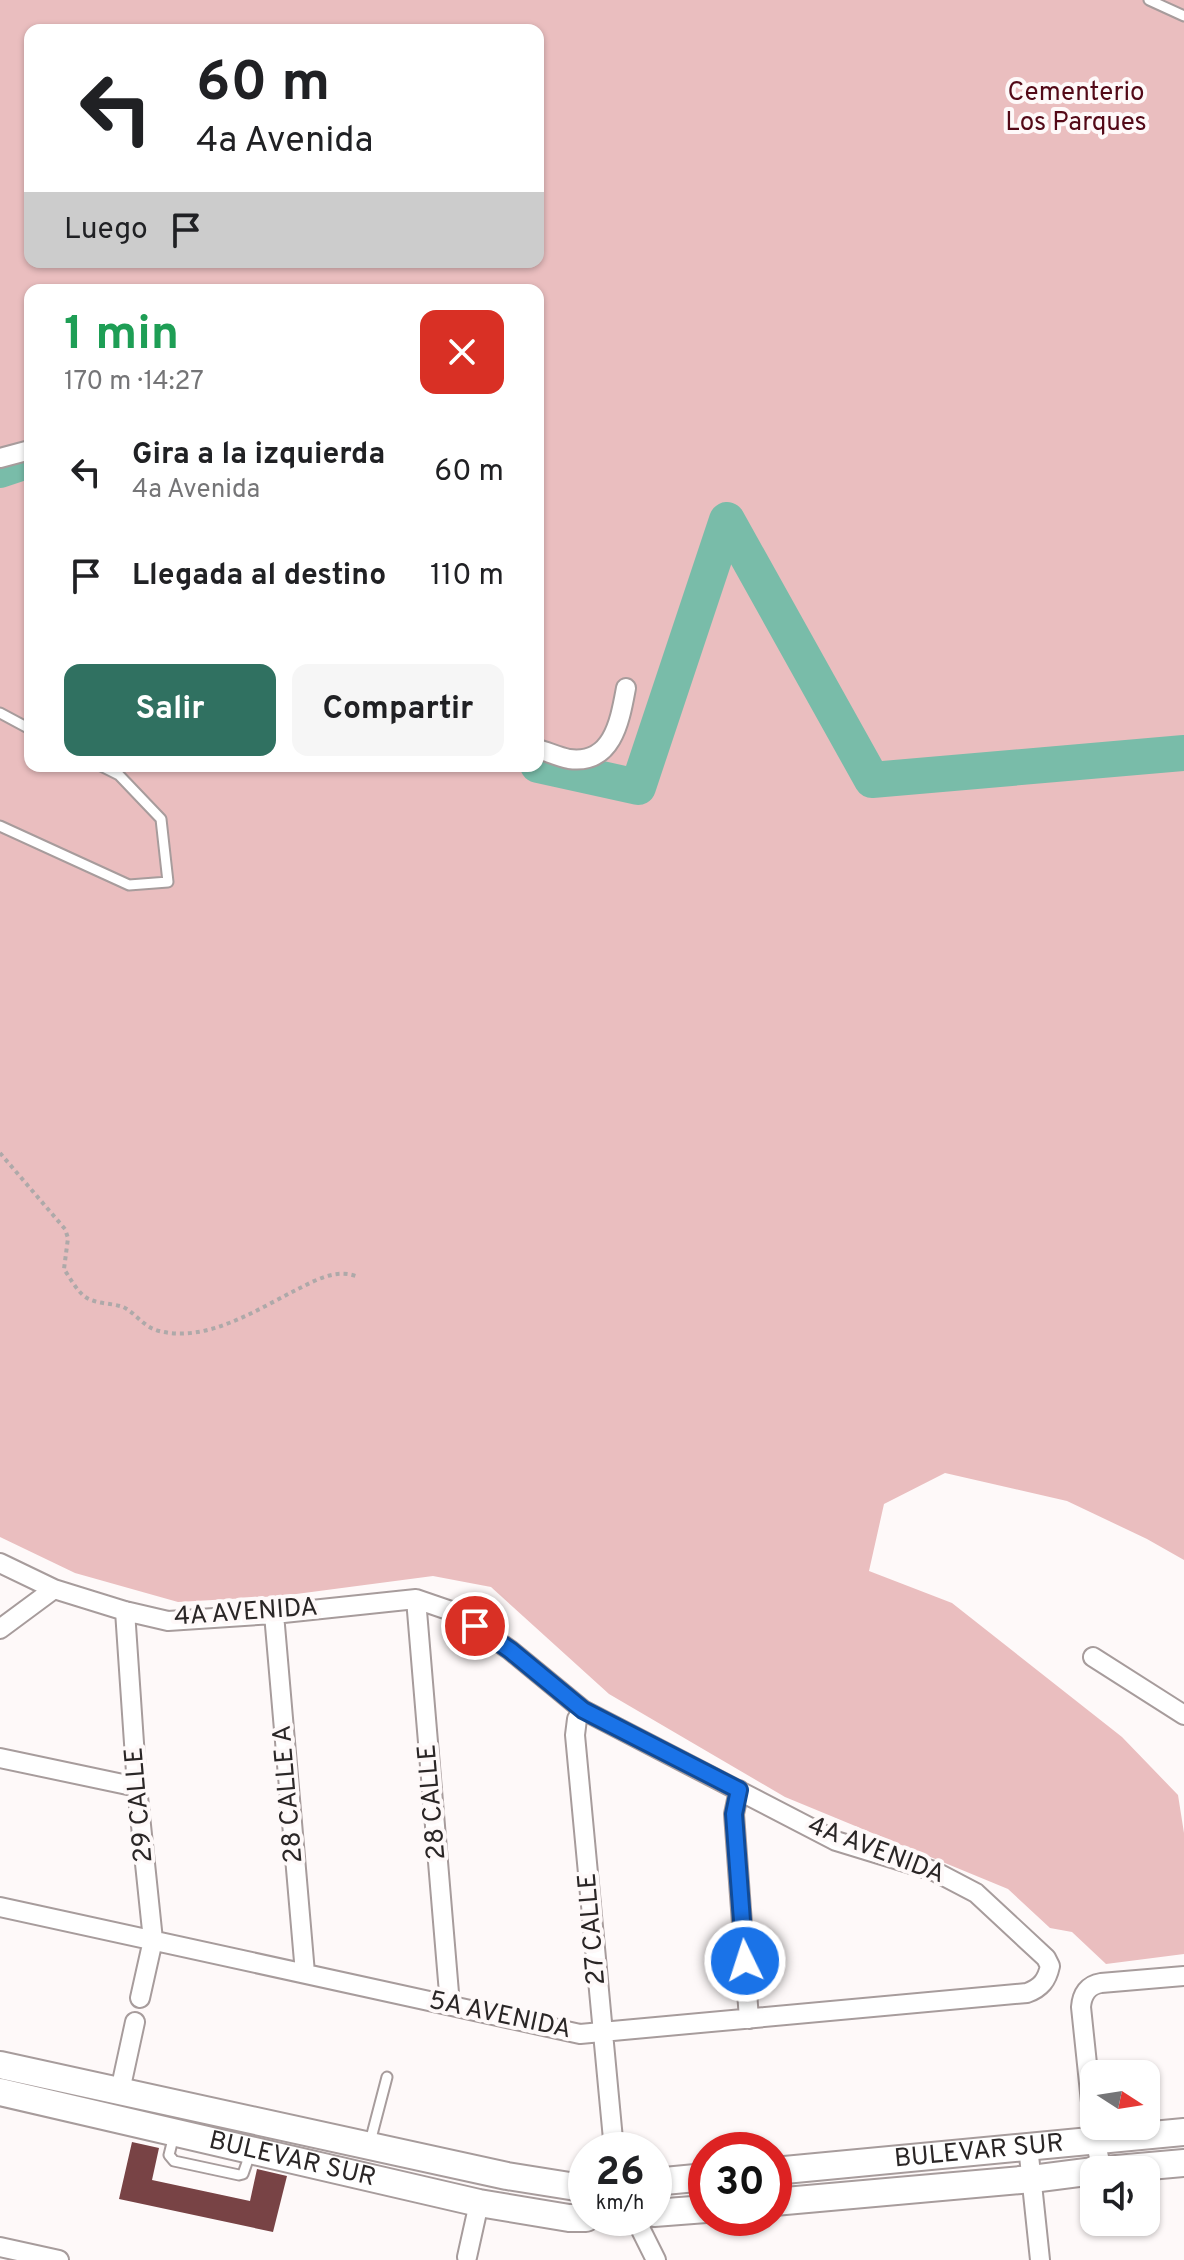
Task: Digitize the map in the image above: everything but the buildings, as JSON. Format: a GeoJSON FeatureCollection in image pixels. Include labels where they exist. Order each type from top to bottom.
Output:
{"type":"FeatureCollection","features":[{"type":"Feature","properties":{"kind":"main road","name":"BULEVAR SUR"},"geometry":{"type":"LineString","coordinates":[[0,2065],[507,2176],[568,2186]]}},
{"type":"Feature","properties":{"kind":"main road","name":"BULEVAR SUR"},"geometry":{"type":"LineString","coordinates":[[0,2092],[479,2203],[568,2218]]}},
{"type":"Feature","properties":{"kind":"main road","name":"BULEVAR SUR"},"geometry":{"type":"LineString","coordinates":[[1160,2134],[1184,2132]]}},
{"type":"Feature","properties":{"kind":"main road","name":"BULEVAR SUR"},"geometry":{"type":"LineString","coordinates":[[792,2169],[1095,2140]]}},
{"type":"Feature","properties":{"kind":"main road"},"geometry":{"type":"LineString","coordinates":[[1160,2165],[1184,2163]]}},
{"type":"Feature","properties":{"kind":"main road","name":"BULEVAR SUR"},"geometry":{"type":"LineString","coordinates":[[792,2200],[1080,2173]]}},
{"type":"Feature","properties":{"kind":"street"},"geometry":{"type":"LineString","coordinates":[[0,458],[24,452]]}},
{"type":"Feature","properties":{"kind":"street"},"geometry":{"type":"LineString","coordinates":[[544,751],[569,759],[587,758],[606,747],[618,728],[626,688]]}},
{"type":"Feature","properties":{"kind":"street","name":"4A AVENIDA"},"geometry":{"type":"LineString","coordinates":[[0,1563],[54,1589],[168,1621],[416,1599],[451,1611]]}},
{"type":"Feature","properties":{"kind":"street"},"geometry":{"type":"LineString","coordinates":[[0,1629],[54,1589]]}},
{"type":"Feature","properties":{"kind":"street","name":"28 CALLE"},"geometry":{"type":"LineString","coordinates":[[416,1599],[450,2005]]}},
{"type":"Feature","properties":{"kind":"street","name":"29 CALLE"},"geometry":{"type":"LineString","coordinates":[[125,1611],[137,1787],[153,1940],[140,1998]]}},
{"type":"Feature","properties":{"kind":"street","name":"28 CALLE A"},"geometry":{"type":"LineString","coordinates":[[274,1614],[305,1973]]}},
{"type":"Feature","properties":{"kind":"street","name":"4A AVENIDA"},"geometry":{"type":"LineString","coordinates":[[475,1626],[510,1650],[583,1710],[836,1841],[934,1871],[976,1893],[1046,1958],[1050,1966],[1048,1974]]}},
{"type":"Feature","properties":{"kind":"street"},"geometry":{"type":"LineString","coordinates":[[1093,1657],[1184,1715]]}},
{"type":"Feature","properties":{"kind":"street","name":"27 CALLE"},"geometry":{"type":"LineString","coordinates":[[583,1710],[577,1719],[575,1735],[612,2132]]}},
{"type":"Feature","properties":{"kind":"street"},"geometry":{"type":"LineString","coordinates":[[0,1758],[137,1787]]}},
{"type":"Feature","properties":{"kind":"street"},"geometry":{"type":"LineString","coordinates":[[739,1790],[734,1814],[749,2019]]}},
{"type":"Feature","properties":{"kind":"street","name":"5A AVENIDA"},"geometry":{"type":"LineString","coordinates":[[0,1907],[580,2034],[1027,1993],[1040,1986],[1048,1974]]}},
{"type":"Feature","properties":{"kind":"street"},"geometry":{"type":"LineString","coordinates":[[1087,2060],[1081,2007],[1088,1989],[1101,1983],[1184,1976]]}},
{"type":"Feature","properties":{"kind":"street"},"geometry":{"type":"LineString","coordinates":[[120,2091],[135,2022]]}},
{"type":"Feature","properties":{"kind":"street"},"geometry":{"type":"LineString","coordinates":[[1095,2140],[1100,2156]]}},
{"type":"Feature","properties":{"kind":"street"},"geometry":{"type":"LineString","coordinates":[[1028,2146],[1040,2260]]}},
{"type":"Feature","properties":{"kind":"street"},"geometry":{"type":"LineString","coordinates":[[467,2257],[479,2203]]}},
{"type":"Feature","properties":{"kind":"street"},"geometry":{"type":"LineString","coordinates":[[644,2236],[656,2260]]}},
{"type":"Feature","properties":{"kind":"street"},"geometry":{"type":"LineString","coordinates":[[0,2247],[59,2260]]}},
{"type":"Feature","properties":{"kind":"lane"},"geometry":{"type":"LineString","coordinates":[[1149,0],[1184,16]]}},
{"type":"Feature","properties":{"kind":"lane"},"geometry":{"type":"LineString","coordinates":[[0,713],[24,726]]}},
{"type":"Feature","properties":{"kind":"lane"},"geometry":{"type":"LineString","coordinates":[[0,826],[129,885],[168,882],[161,819],[113,772]]}},
{"type":"Feature","properties":{"kind":"lane"},"geometry":{"type":"LineString","coordinates":[[370,2145],[387,2077]]}},
{"type":"Feature","properties":{"kind":"path"},"geometry":{"type":"LineString","coordinates":[[0,1153],[65,1229],[68,1238],[64,1269],[87,1299],[126,1309],[143,1324],[159,1331],[199,1333],[220,1327],[324,1276],[348,1273],[356,1276]]}},
{"type":"Feature","properties":{"kind":"green space","name":"Cementerio Los Parques"},"geometry":{"type":"Polygon","coordinates":[[[0,0],[1184,0],[1184,1560],[1067,1501],[945,1473],[884,1504],[869,1571],[952,1603],[1122,1737],[1178,1795],[1184,1833],[1184,1954],[1106,1964],[1072,1932],[1050,1928],[1008,1889],[785,1797],[609,1694],[491,1587],[433,1576],[281,1596],[178,1602],[75,1573],[0,1537],[0,0]]]}},
{"type":"Feature","properties":{"kind":"waterway"},"geometry":{"type":"LineString","coordinates":[[0,470],[24,462]]}},
{"type":"Feature","properties":{"kind":"waterway"},"geometry":{"type":"LineString","coordinates":[[544,766],[638,787],[727,520],[872,780],[1184,753]]}},
{"type":"Feature","properties":{"kind":"route"},"geometry":{"type":"LineString","coordinates":[[475,1626],[510,1650],[583,1710],[739,1790],[734,1814],[745,1961]]}}]}
